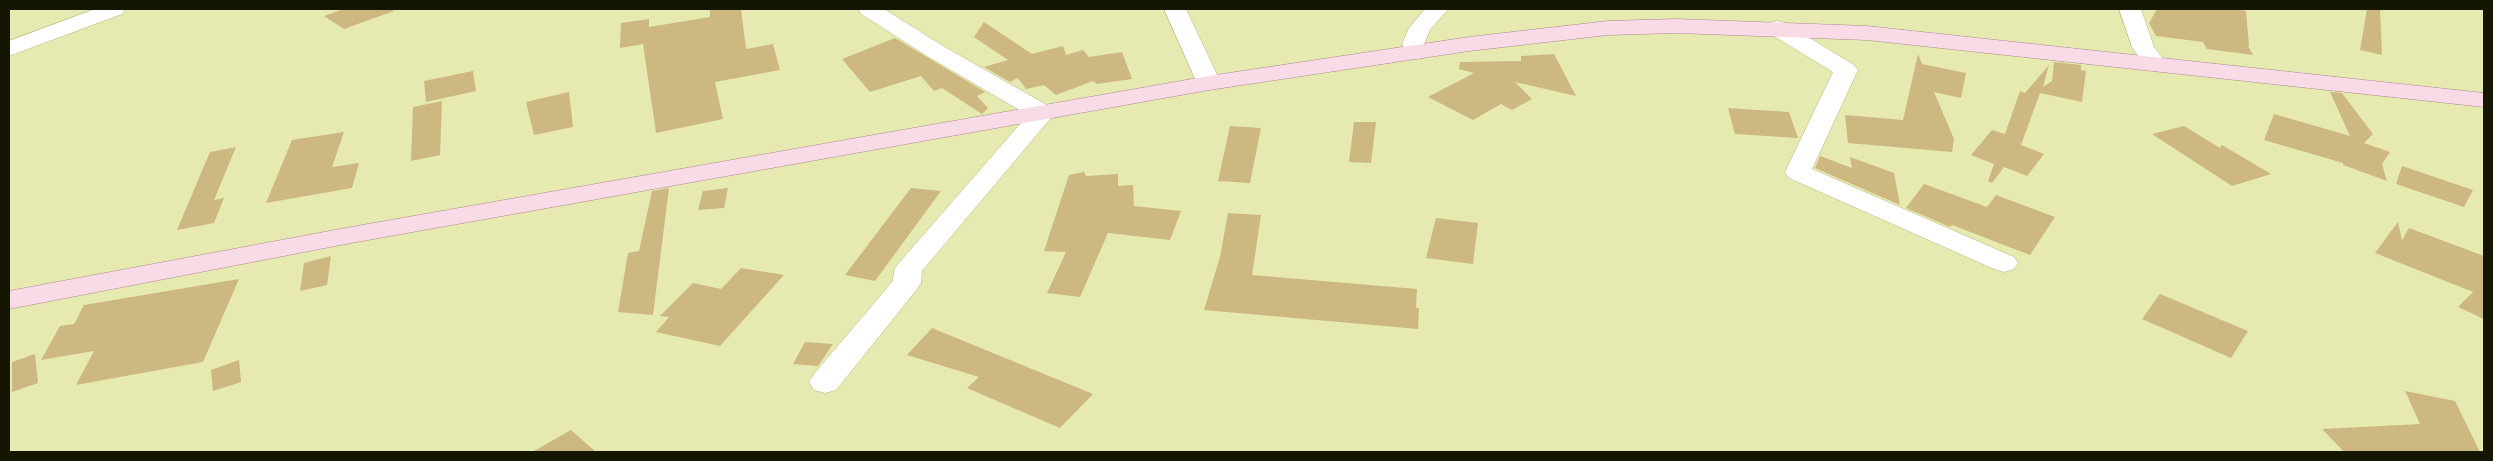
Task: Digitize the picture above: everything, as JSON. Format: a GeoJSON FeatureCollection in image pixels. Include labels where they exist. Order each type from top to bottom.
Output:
{"type":"FeatureCollection","features":[{"type":"Feature","properties":{"kind":"main road"},"geometry":{"type":"LineString","coordinates":[[9,300],[351,235],[1209,83],[1417,52],[1608,28],[1676,26],[1777,28],[1867,33],[2484,100]]}},
{"type":"Feature","properties":{"kind":"main road"},"geometry":{"type":"LineString","coordinates":[[9,286],[280,238],[351,235]]}},
{"type":"Feature","properties":{"kind":"street"},"geometry":{"type":"LineString","coordinates":[[9,49],[114,9]]}},
{"type":"Feature","properties":{"kind":"street"},"geometry":{"type":"LineString","coordinates":[[825,382],[907,283],[908,270],[1043,113],[935,51],[869,9]]}},
{"type":"Feature","properties":{"kind":"street"},"geometry":{"type":"LineString","coordinates":[[1176,9],[1209,83]]}},
{"type":"Feature","properties":{"kind":"street"},"geometry":{"type":"LineString","coordinates":[[1417,52],[1413,44],[1420,28],[1437,9]]}},
{"type":"Feature","properties":{"kind":"street"},"geometry":{"type":"LineString","coordinates":[[2130,9],[2144,47],[2155,64]]}},
{"type":"Feature","properties":{"kind":"street"},"geometry":{"type":"LineString","coordinates":[[1777,28],[1846,70],[1798,172],[2004,263]]}},
{"type":"Feature","properties":{"kind":"building"},"geometry":{"type":"Polygon","coordinates":[[[344,9],[394,9],[394,11],[344,29],[324,16],[344,9]]]}},
{"type":"Feature","properties":{"kind":"building"},"geometry":{"type":"Polygon","coordinates":[[[710,9],[741,9],[746,49],[773,44],[780,70],[715,82],[723,119],[656,133],[643,44],[620,48],[621,23],[649,19],[649,27],[710,17],[710,9]]]}},
{"type":"Feature","properties":{"kind":"building"},"geometry":{"type":"Polygon","coordinates":[[[2157,9],[2236,9],[2246,11],[2248,46],[2253,55],[2207,49],[2203,42],[2156,36],[2149,23],[2157,9]]]}},
{"type":"Feature","properties":{"kind":"building"},"geometry":{"type":"Polygon","coordinates":[[[2367,9],[2380,9],[2382,55],[2360,50],[2367,9]]]}},
{"type":"Feature","properties":{"kind":"building"},"geometry":{"type":"Polygon","coordinates":[[[984,22],[1032,54],[1063,46],[1066,55],[1083,50],[1089,57],[1122,52],[1132,79],[1097,84],[1093,81],[1056,95],[1044,85],[1026,89],[1018,78],[1010,82],[984,67],[1008,60],[974,37],[984,22]]]}},
{"type":"Feature","properties":{"kind":"building"},"geometry":{"type":"Polygon","coordinates":[[[895,38],[985,92],[977,96],[988,108],[982,114],[942,88],[934,91],[921,76],[870,92],[842,59],[895,38]]]}},
{"type":"Feature","properties":{"kind":"building"},"geometry":{"type":"Polygon","coordinates":[[[1554,54],[1576,96],[1515,82],[1532,99],[1512,110],[1501,104],[1473,120],[1428,97],[1474,73],[1459,69],[1460,62],[1521,61],[1521,56],[1554,54]]]}},
{"type":"Feature","properties":{"kind":"building"},"geometry":{"type":"Polygon","coordinates":[[[1918,54],[1922,64],[1966,73],[1961,98],[1934,92],[1954,139],[1952,152],[1848,143],[1845,115],[1903,120],[1918,54]]]}},
{"type":"Feature","properties":{"kind":"building"},"geometry":{"type":"Polygon","coordinates":[[[2054,62],[2081,65],[2081,70],[2086,71],[2082,102],[2040,93],[2021,145],[2044,154],[2027,176],[2004,167],[1992,183],[1988,181],[1994,164],[1971,155],[1992,130],[2005,134],[2020,91],[2025,93],[2049,65],[2043,87],[2052,81],[2054,62]]]}},
{"type":"Feature","properties":{"kind":"building"},"geometry":{"type":"Polygon","coordinates":[[[473,71],[476,91],[426,102],[424,81],[473,71]]]}},
{"type":"Feature","properties":{"kind":"building"},"geometry":{"type":"Polygon","coordinates":[[[569,92],[573,127],[534,135],[526,102],[569,92]]]}},
{"type":"Feature","properties":{"kind":"building"},"geometry":{"type":"Polygon","coordinates":[[[2330,92],[2342,93],[2373,134],[2364,143],[2390,152],[2382,164],[2387,181],[2343,165],[2343,163],[2264,140],[2274,114],[2350,136],[2330,92]]]}},
{"type":"Feature","properties":{"kind":"building"},"geometry":{"type":"Polygon","coordinates":[[[442,101],[440,155],[411,161],[413,107],[442,101]]]}},
{"type":"Feature","properties":{"kind":"building"},"geometry":{"type":"Polygon","coordinates":[[[1728,108],[1789,112],[1798,138],[1735,134],[1728,108]]]}},
{"type":"Feature","properties":{"kind":"building"},"geometry":{"type":"Polygon","coordinates":[[[1354,122],[1376,122],[1371,163],[1349,162],[1354,122]]]}},
{"type":"Feature","properties":{"kind":"building"},"geometry":{"type":"Polygon","coordinates":[[[1230,126],[1261,128],[1250,183],[1218,181],[1230,126]]]}},
{"type":"Feature","properties":{"kind":"building"},"geometry":{"type":"Polygon","coordinates":[[[2184,126],[2220,148],[2222,145],[2271,174],[2232,186],[2152,134],[2184,126]]]}},
{"type":"Feature","properties":{"kind":"building"},"geometry":{"type":"Polygon","coordinates":[[[344,132],[332,167],[359,163],[352,188],[266,203],[292,140],[344,132]]]}},
{"type":"Feature","properties":{"kind":"building"},"geometry":{"type":"Polygon","coordinates":[[[236,147],[214,200],[224,198],[214,223],[177,230],[210,152],[236,147]]]}},
{"type":"Feature","properties":{"kind":"building"},"geometry":{"type":"Polygon","coordinates":[[[1820,156],[1852,168],[1850,157],[1894,173],[1900,205],[1815,168],[1820,156]]]}},
{"type":"Feature","properties":{"kind":"building"},"geometry":{"type":"Polygon","coordinates":[[[2402,166],[2473,190],[2464,207],[2396,184],[2402,166]]]}},
{"type":"Feature","properties":{"kind":"building"},"geometry":{"type":"Polygon","coordinates":[[[1084,172],[1086,176],[1118,174],[1118,186],[1133,185],[1134,206],[1181,211],[1170,240],[1108,233],[1080,297],[1047,293],[1066,252],[1044,251],[1069,175],[1084,172]]]}},
{"type":"Feature","properties":{"kind":"building"},"geometry":{"type":"Polygon","coordinates":[[[1924,184],[1987,207],[1996,195],[2055,217],[2030,255],[1952,225],[1950,227],[1906,208],[1924,184]]]}},
{"type":"Feature","properties":{"kind":"building"},"geometry":{"type":"Polygon","coordinates":[[[669,188],[653,315],[618,312],[628,253],[639,251],[652,191],[669,188]]]}},
{"type":"Feature","properties":{"kind":"building"},"geometry":{"type":"Polygon","coordinates":[[[728,188],[724,208],[698,210],[703,191],[728,188]]]}},
{"type":"Feature","properties":{"kind":"building"},"geometry":{"type":"Polygon","coordinates":[[[911,188],[941,191],[875,281],[845,275],[911,188]]]}},
{"type":"Feature","properties":{"kind":"building"},"geometry":{"type":"Polygon","coordinates":[[[1228,213],[1261,215],[1252,275],[1417,289],[1416,308],[1419,308],[1418,329],[1204,310],[1220,257],[1228,213]]]}},
{"type":"Feature","properties":{"kind":"building"},"geometry":{"type":"Polygon","coordinates":[[[1436,218],[1478,223],[1473,264],[1426,258],[1436,218]]]}},
{"type":"Feature","properties":{"kind":"building"},"geometry":{"type":"Polygon","coordinates":[[[2398,222],[2402,240],[2409,228],[2484,256],[2484,319],[2458,307],[2473,292],[2375,253],[2398,222]]]}},
{"type":"Feature","properties":{"kind":"building"},"geometry":{"type":"Polygon","coordinates":[[[331,256],[327,285],[300,291],[304,263],[331,256]]]}},
{"type":"Feature","properties":{"kind":"building"},"geometry":{"type":"Polygon","coordinates":[[[741,268],[784,275],[720,346],[656,332],[669,317],[660,316],[693,283],[721,289],[741,268]]]}},
{"type":"Feature","properties":{"kind":"building"},"geometry":{"type":"Polygon","coordinates":[[[239,279],[203,362],[76,385],[94,351],[41,360],[60,326],[74,324],[84,305],[239,279]]]}},
{"type":"Feature","properties":{"kind":"building"},"geometry":{"type":"Polygon","coordinates":[[[2160,294],[2248,331],[2231,358],[2142,319],[2160,294]]]}},
{"type":"Feature","properties":{"kind":"building"},"geometry":{"type":"Polygon","coordinates":[[[932,328],[1093,394],[1060,428],[967,388],[979,377],[907,355],[932,328]]]}},
{"type":"Feature","properties":{"kind":"building"},"geometry":{"type":"Polygon","coordinates":[[[805,342],[833,344],[818,366],[793,364],[805,342]]]}},
{"type":"Feature","properties":{"kind":"building"},"geometry":{"type":"Polygon","coordinates":[[[35,354],[38,383],[12,392],[12,362],[35,354]]]}},
{"type":"Feature","properties":{"kind":"building"},"geometry":{"type":"Polygon","coordinates":[[[239,360],[241,382],[213,391],[211,370],[239,360]]]}},
{"type":"Feature","properties":{"kind":"building"},"geometry":{"type":"Polygon","coordinates":[[[2405,391],[2455,401],[2480,452],[2344,452],[2322,429],[2420,424],[2405,391]]]}},
{"type":"Feature","properties":{"kind":"building"},"geometry":{"type":"Polygon","coordinates":[[[571,430],[596,452],[532,452],[571,430]]]}}]}
